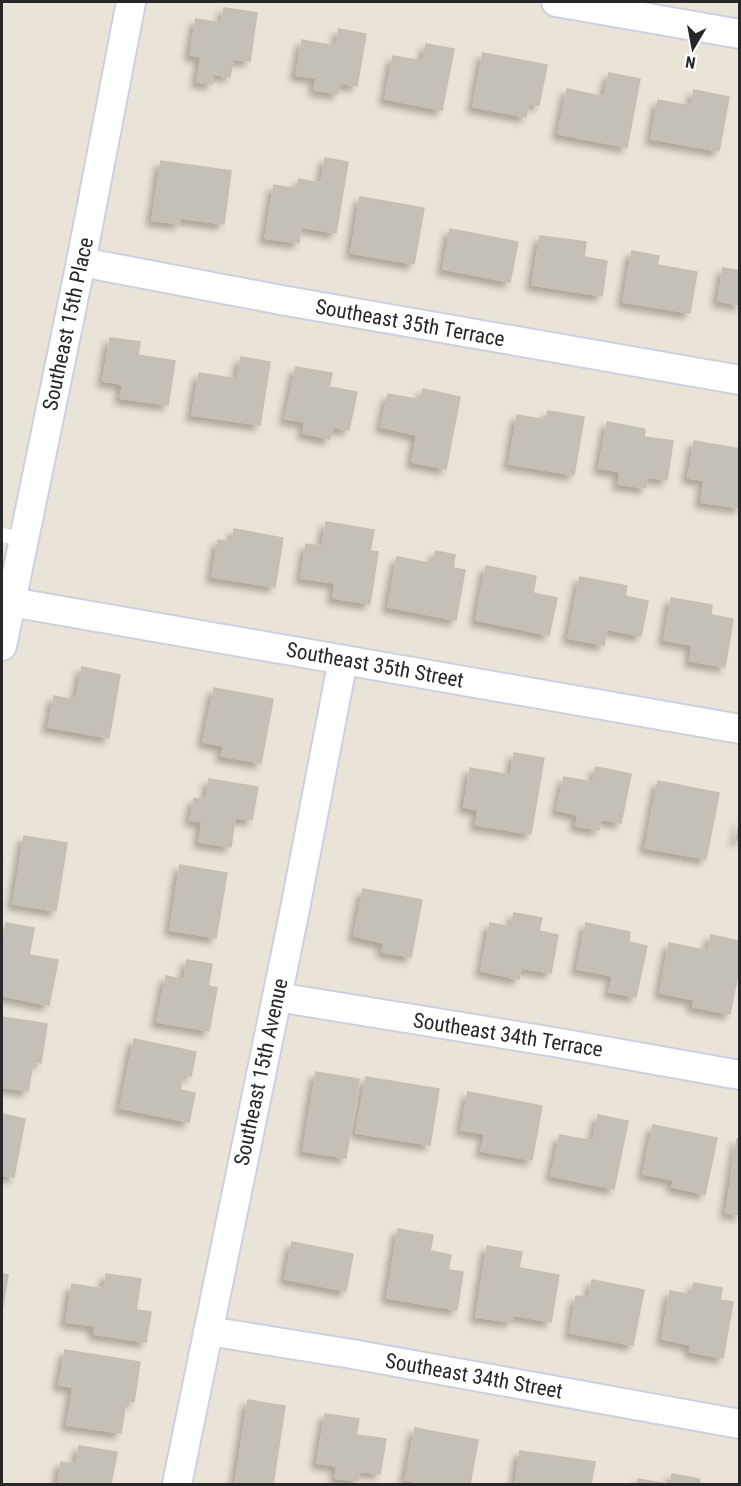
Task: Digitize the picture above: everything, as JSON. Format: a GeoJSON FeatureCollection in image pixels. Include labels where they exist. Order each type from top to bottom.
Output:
{"type":"FeatureCollection","features":[{"type":"Feature","properties":{"kind":"street","name":"Southeast 15th Place"},"geometry":{"type":"LineString","coordinates":[[2,646],[11,602],[13,537],[81,262],[131,2]]}},
{"type":"Feature","properties":{"kind":"street"},"geometry":{"type":"LineString","coordinates":[[556,2],[740,34]]}},
{"type":"Feature","properties":{"kind":"street","name":"Southeast 35th Terrace"},"geometry":{"type":"LineString","coordinates":[[81,262],[281,300],[740,380]]}},
{"type":"Feature","properties":{"kind":"street","name":"Southeast 35th Street"},"geometry":{"type":"LineString","coordinates":[[11,602],[740,729]]}},
{"type":"Feature","properties":{"kind":"street","name":"Southeast 15th Avenue"},"geometry":{"type":"LineString","coordinates":[[177,1485],[343,660]]}},
{"type":"Feature","properties":{"kind":"street","name":"Southeast 34th Terrace"},"geometry":{"type":"LineString","coordinates":[[277,997],[740,1075]]}},
{"type":"Feature","properties":{"kind":"street","name":"Southeast 34th Street"},"geometry":{"type":"LineString","coordinates":[[208,1331],[352,1354],[740,1424]]}},
{"type":"Feature","properties":{"kind":"building"},"geometry":{"type":"Polygon","coordinates":[[[224,8],[257,13],[250,61],[233,59],[230,77],[213,74],[212,84],[197,82],[201,57],[190,55],[196,19],[221,23],[224,8]]]}},
{"type":"Feature","properties":{"kind":"building"},"geometry":{"type":"Polygon","coordinates":[[[339,29],[366,34],[357,86],[340,83],[338,94],[314,90],[316,78],[296,75],[302,40],[336,46],[339,29]]]}},
{"type":"Feature","properties":{"kind":"building"},"geometry":{"type":"Polygon","coordinates":[[[426,44],[454,49],[442,110],[385,99],[393,56],[423,61],[426,44]]]}},
{"type":"Feature","properties":{"kind":"building"},"geometry":{"type":"Polygon","coordinates":[[[483,53],[547,65],[539,105],[529,103],[526,117],[473,107],[483,53]]]}},
{"type":"Feature","properties":{"kind":"building"},"geometry":{"type":"Polygon","coordinates":[[[609,73],[640,79],[627,147],[558,134],[567,89],[604,97],[609,73]]]}},
{"type":"Feature","properties":{"kind":"building"},"geometry":{"type":"Polygon","coordinates":[[[694,90],[729,97],[719,151],[651,139],[658,100],[691,106],[694,90]]]}},
{"type":"Feature","properties":{"kind":"building"},"geometry":{"type":"Polygon","coordinates":[[[325,158],[348,162],[336,233],[301,227],[299,243],[265,238],[274,185],[297,189],[299,179],[321,183],[325,158]]]}},
{"type":"Feature","properties":{"kind":"building"},"geometry":{"type":"Polygon","coordinates":[[[161,161],[231,171],[224,224],[180,218],[179,224],[152,220],[161,161]]]}},
{"type":"Feature","properties":{"kind":"building"},"geometry":{"type":"Polygon","coordinates":[[[360,197],[424,208],[414,264],[351,253],[360,197]]]}},
{"type":"Feature","properties":{"kind":"building"},"geometry":{"type":"Polygon","coordinates":[[[450,229],[518,242],[510,282],[443,269],[450,229]]]}},
{"type":"Feature","properties":{"kind":"building"},"geometry":{"type":"Polygon","coordinates":[[[540,236],[586,242],[584,257],[607,261],[602,296],[532,285],[540,236]]]}},
{"type":"Feature","properties":{"kind":"building"},"geometry":{"type":"Polygon","coordinates":[[[632,251],[659,256],[657,265],[697,272],[690,313],[623,302],[632,251]]]}},
{"type":"Feature","properties":{"kind":"building"},"geometry":{"type":"Polygon","coordinates":[[[723,268],[740,271],[740,305],[718,301],[723,268]]]}},
{"type":"Feature","properties":{"kind":"building"},"geometry":{"type":"Polygon","coordinates":[[[110,338],[140,342],[138,355],[175,361],[168,405],[120,398],[123,384],[103,381],[110,338]]]}},
{"type":"Feature","properties":{"kind":"building"},"geometry":{"type":"Polygon","coordinates":[[[241,357],[270,362],[260,425],[192,415],[199,373],[237,379],[241,357]]]}},
{"type":"Feature","properties":{"kind":"building"},"geometry":{"type":"Polygon","coordinates":[[[296,367],[332,373],[329,387],[357,392],[349,430],[332,427],[330,439],[303,433],[305,422],[285,419],[296,367]]]}},
{"type":"Feature","properties":{"kind":"building"},"geometry":{"type":"Polygon","coordinates":[[[423,389],[460,397],[446,469],[412,462],[417,435],[381,427],[388,394],[421,400],[423,389]]]}},
{"type":"Feature","properties":{"kind":"building"},"geometry":{"type":"Polygon","coordinates":[[[548,411],[584,417],[574,475],[509,464],[517,415],[546,420],[548,411]]]}},
{"type":"Feature","properties":{"kind":"building"},"geometry":{"type":"Polygon","coordinates":[[[607,422],[645,429],[644,437],[673,441],[667,480],[648,477],[646,488],[618,484],[620,472],[599,468],[607,422]]]}},
{"type":"Feature","properties":{"kind":"building"},"geometry":{"type":"Polygon","coordinates":[[[694,441],[740,449],[740,508],[701,502],[704,480],[688,478],[694,441]]]}},
{"type":"Feature","properties":{"kind":"building"},"geometry":{"type":"Polygon","coordinates":[[[326,522],[374,530],[370,551],[378,552],[370,604],[333,598],[335,583],[301,578],[306,544],[322,546],[326,522]]]}},
{"type":"Feature","properties":{"kind":"building"},"geometry":{"type":"Polygon","coordinates":[[[234,529],[283,538],[275,587],[212,577],[218,540],[232,542],[234,529]]]}},
{"type":"Feature","properties":{"kind":"building"},"geometry":{"type":"Polygon","coordinates":[[[436,551],[455,555],[453,568],[465,570],[456,620],[388,607],[397,557],[433,564],[436,551]]]}},
{"type":"Feature","properties":{"kind":"building"},"geometry":{"type":"Polygon","coordinates":[[[486,566],[536,576],[533,593],[557,598],[549,635],[476,620],[486,566]]]}},
{"type":"Feature","properties":{"kind":"building"},"geometry":{"type":"Polygon","coordinates":[[[580,577],[627,586],[625,596],[648,601],[641,636],[607,629],[604,645],[568,638],[580,577]]]}},
{"type":"Feature","properties":{"kind":"building"},"geometry":{"type":"Polygon","coordinates":[[[671,598],[712,605],[711,615],[733,619],[725,667],[690,661],[692,645],[664,640],[671,598]]]}},
{"type":"Feature","properties":{"kind":"building"},"geometry":{"type":"Polygon","coordinates":[[[82,667],[120,675],[109,738],[48,727],[54,696],[76,700],[82,667]]]}},
{"type":"Feature","properties":{"kind":"building"},"geometry":{"type":"Polygon","coordinates":[[[214,688],[273,699],[261,763],[221,756],[224,746],[203,742],[214,688]]]}},
{"type":"Feature","properties":{"kind":"building"},"geometry":{"type":"Polygon","coordinates":[[[514,753],[544,758],[531,834],[476,825],[478,810],[464,807],[470,768],[511,775],[514,753]]]}},
{"type":"Feature","properties":{"kind":"building"},"geometry":{"type":"Polygon","coordinates":[[[596,767],[631,774],[621,823],[601,819],[599,830],[576,826],[578,815],[557,810],[564,777],[593,782],[596,767]]]}},
{"type":"Feature","properties":{"kind":"building"},"geometry":{"type":"Polygon","coordinates":[[[209,779],[258,787],[252,820],[235,818],[231,847],[199,842],[202,822],[190,820],[194,798],[206,800],[209,779]]]}},
{"type":"Feature","properties":{"kind":"building"},"geometry":{"type":"Polygon","coordinates":[[[658,781],[719,793],[706,859],[645,848],[658,781]]]}},
{"type":"Feature","properties":{"kind":"building"},"geometry":{"type":"Polygon","coordinates":[[[740,820],[740,840],[736,840],[740,820]]]}},
{"type":"Feature","properties":{"kind":"building"},"geometry":{"type":"Polygon","coordinates":[[[24,836],[67,843],[56,911],[13,904],[24,836]]]}},
{"type":"Feature","properties":{"kind":"building"},"geometry":{"type":"Polygon","coordinates":[[[180,865],[227,873],[216,938],[170,930],[180,865]]]}},
{"type":"Feature","properties":{"kind":"building"},"geometry":{"type":"Polygon","coordinates":[[[363,889],[422,900],[411,957],[382,952],[384,943],[354,936],[363,889]]]}},
{"type":"Feature","properties":{"kind":"building"},"geometry":{"type":"Polygon","coordinates":[[[514,913],[542,918],[539,931],[558,935],[551,973],[521,968],[519,979],[481,971],[490,923],[511,927],[514,913]]]}},
{"type":"Feature","properties":{"kind":"building"},"geometry":{"type":"Polygon","coordinates":[[[6,923],[34,928],[29,955],[58,960],[49,1005],[2,996],[2,947],[6,923]]]}},
{"type":"Feature","properties":{"kind":"building"},"geometry":{"type":"Polygon","coordinates":[[[586,923],[630,932],[629,942],[647,946],[636,997],[609,992],[613,976],[577,969],[586,923]]]}},
{"type":"Feature","properties":{"kind":"building"},"geometry":{"type":"Polygon","coordinates":[[[711,935],[740,941],[740,964],[730,1014],[693,1007],[694,1000],[660,993],[669,943],[708,951],[711,935]]]}},
{"type":"Feature","properties":{"kind":"building"},"geometry":{"type":"Polygon","coordinates":[[[187,960],[212,964],[208,986],[217,988],[209,1031],[157,1022],[166,976],[184,980],[187,960]]]}},
{"type":"Feature","properties":{"kind":"building"},"geometry":{"type":"Polygon","coordinates":[[[2,1017],[47,1024],[41,1063],[33,1062],[28,1091],[2,1087],[2,1017]]]}},
{"type":"Feature","properties":{"kind":"building"},"geometry":{"type":"Polygon","coordinates":[[[134,1039],[196,1052],[191,1076],[183,1074],[180,1090],[195,1093],[189,1122],[120,1108],[134,1039]]]}},
{"type":"Feature","properties":{"kind":"building"},"geometry":{"type":"Polygon","coordinates":[[[316,1072],[359,1079],[346,1158],[303,1151],[316,1072]]]}},
{"type":"Feature","properties":{"kind":"building"},"geometry":{"type":"Polygon","coordinates":[[[366,1077],[439,1089],[430,1145],[356,1133],[366,1077]]]}},
{"type":"Feature","properties":{"kind":"building"},"geometry":{"type":"Polygon","coordinates":[[[468,1092],[542,1106],[532,1160],[481,1151],[485,1134],[461,1130],[468,1092]]]}},
{"type":"Feature","properties":{"kind":"building"},"geometry":{"type":"Polygon","coordinates":[[[2,1114],[25,1119],[14,1177],[2,1175],[2,1114]]]}},
{"type":"Feature","properties":{"kind":"building"},"geometry":{"type":"Polygon","coordinates":[[[598,1115],[628,1121],[614,1189],[551,1176],[560,1135],[593,1141],[598,1115]]]}},
{"type":"Feature","properties":{"kind":"building"},"geometry":{"type":"Polygon","coordinates":[[[653,1125],[717,1138],[705,1194],[672,1187],[674,1180],[643,1174],[653,1125]]]}},
{"type":"Feature","properties":{"kind":"building"},"geometry":{"type":"Polygon","coordinates":[[[737,1139],[740,1139],[740,1215],[726,1213],[737,1139]]]}},
{"type":"Feature","properties":{"kind":"building"},"geometry":{"type":"Polygon","coordinates":[[[398,1229],[433,1235],[430,1251],[451,1255],[448,1270],[463,1272],[457,1310],[387,1298],[398,1229]]]}},
{"type":"Feature","properties":{"kind":"building"},"geometry":{"type":"Polygon","coordinates":[[[292,1242],[353,1254],[346,1291],[285,1279],[292,1242]]]}},
{"type":"Feature","properties":{"kind":"building"},"geometry":{"type":"Polygon","coordinates":[[[487,1246],[522,1252],[519,1268],[559,1275],[551,1322],[512,1315],[511,1322],[476,1317],[487,1246]]]}},
{"type":"Feature","properties":{"kind":"building"},"geometry":{"type":"Polygon","coordinates":[[[2,1274],[8,1275],[2,1310],[2,1274]]]}},
{"type":"Feature","properties":{"kind":"building"},"geometry":{"type":"Polygon","coordinates":[[[106,1274],[141,1279],[136,1310],[151,1312],[146,1342],[94,1334],[95,1326],[66,1322],[72,1284],[104,1289],[106,1274]]]}},
{"type":"Feature","properties":{"kind":"building"},"geometry":{"type":"Polygon","coordinates":[[[592,1280],[644,1290],[633,1345],[570,1333],[576,1296],[589,1298],[592,1280]]]}},
{"type":"Feature","properties":{"kind":"building"},"geometry":{"type":"Polygon","coordinates":[[[694,1283],[722,1288],[720,1300],[733,1302],[723,1358],[690,1352],[691,1345],[662,1339],[670,1291],[691,1295],[694,1283]]]}},
{"type":"Feature","properties":{"kind":"building"},"geometry":{"type":"Polygon","coordinates":[[[65,1350],[140,1362],[134,1402],[126,1401],[121,1433],[67,1425],[73,1387],[59,1385],[65,1350]]]}},
{"type":"Feature","properties":{"kind":"building"},"geometry":{"type":"Polygon","coordinates":[[[248,1400],[285,1406],[273,1484],[235,1484],[248,1400]]]}},
{"type":"Feature","properties":{"kind":"building"},"geometry":{"type":"Polygon","coordinates":[[[325,1414],[359,1419],[356,1435],[386,1439],[380,1474],[360,1471],[358,1481],[335,1478],[337,1466],[317,1463],[325,1414]]]}},
{"type":"Feature","properties":{"kind":"building"},"geometry":{"type":"Polygon","coordinates":[[[415,1428],[478,1440],[470,1484],[420,1484],[405,1480],[415,1428]]]}},
{"type":"Feature","properties":{"kind":"building"},"geometry":{"type":"Polygon","coordinates":[[[79,1446],[117,1452],[111,1484],[58,1484],[61,1462],[76,1464],[79,1446]]]}},
{"type":"Feature","properties":{"kind":"building"},"geometry":{"type":"Polygon","coordinates":[[[520,1451],[595,1462],[591,1484],[515,1484],[520,1451]]]}},
{"type":"Feature","properties":{"kind":"building"},"geometry":{"type":"Polygon","coordinates":[[[672,1474],[700,1479],[699,1484],[671,1484],[672,1474]]]}},
{"type":"Feature","properties":{"kind":"building"},"geometry":{"type":"Polygon","coordinates":[[[638,1479],[667,1484],[637,1484],[638,1479]]]}}]}
